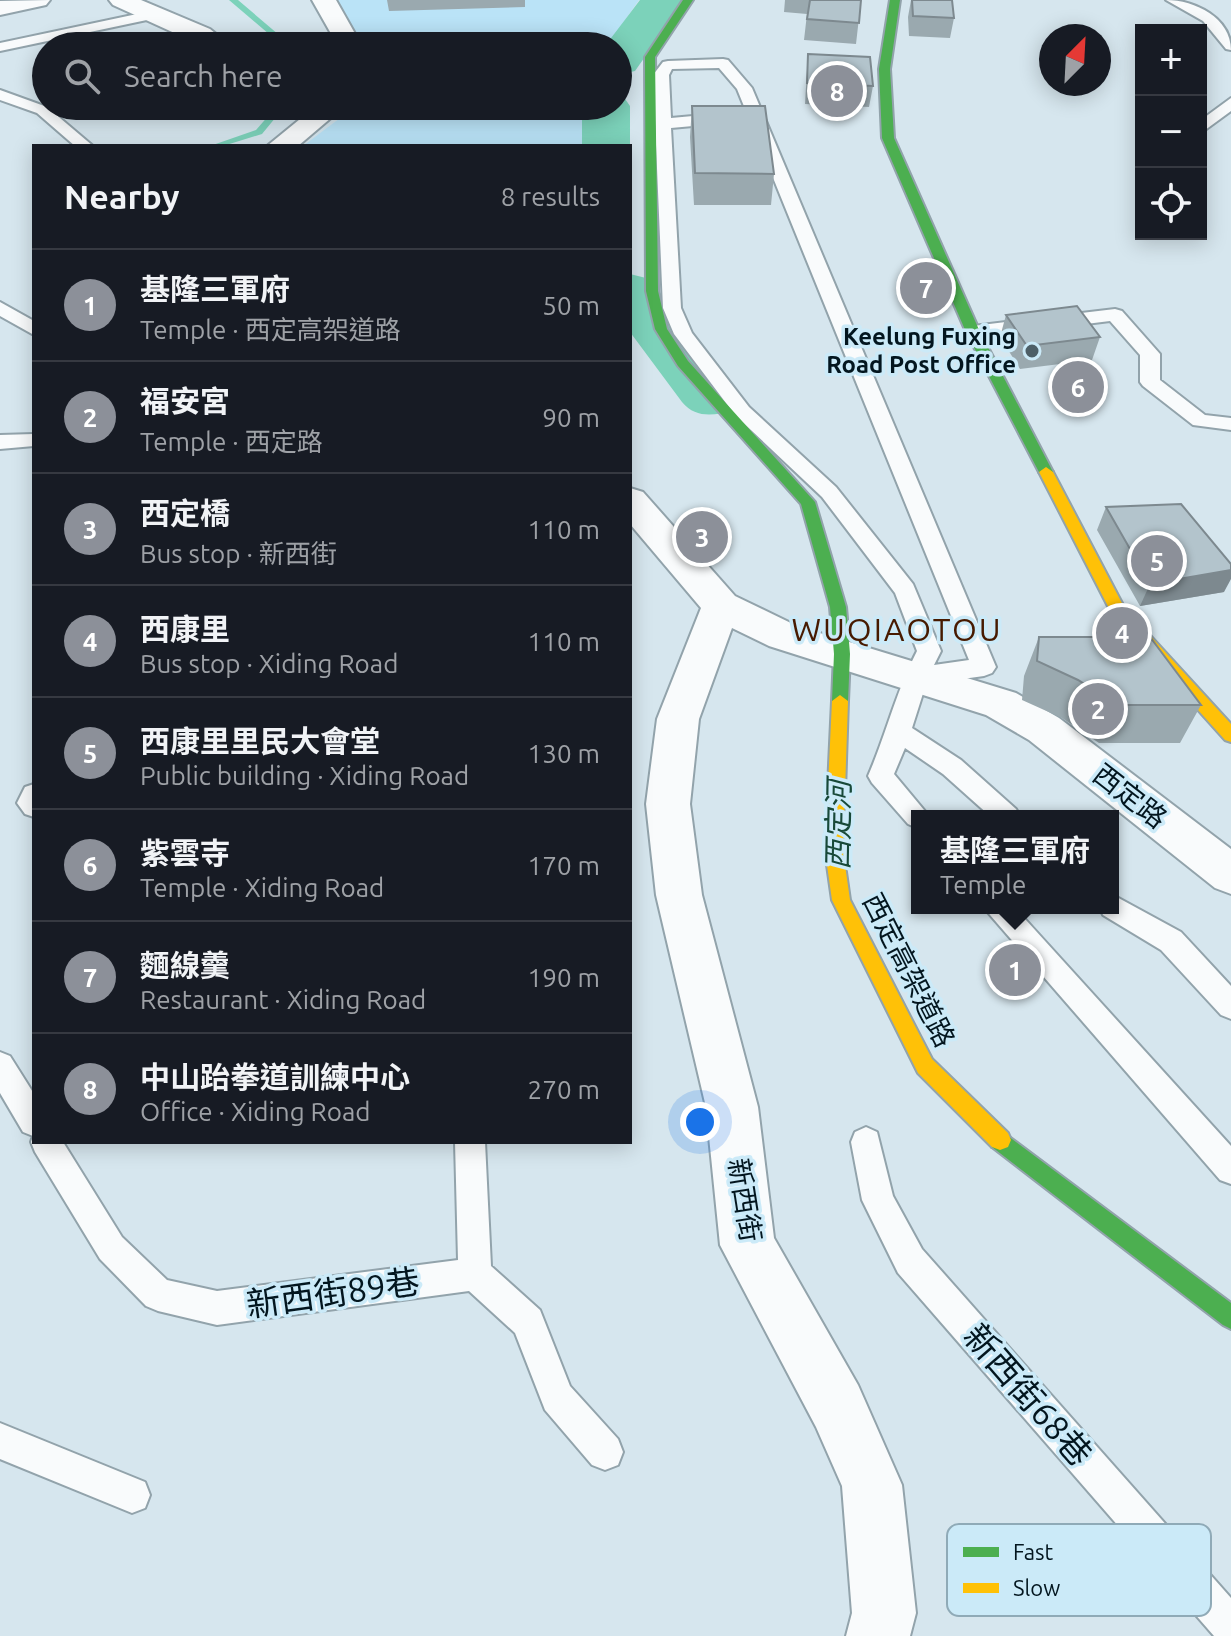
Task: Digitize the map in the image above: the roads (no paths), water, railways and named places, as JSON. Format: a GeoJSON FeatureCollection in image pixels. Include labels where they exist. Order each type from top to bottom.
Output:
{"type":"FeatureCollection","features":[{"type":"Feature","properties":{"kind":"street"},"geometry":{"type":"LineString","coordinates":[[0,8],[38,0]]}},
{"type":"Feature","properties":{"kind":"street"},"geometry":{"type":"LineString","coordinates":[[121,0],[196,32]]}},
{"type":"Feature","properties":{"kind":"street"},"geometry":{"type":"LineString","coordinates":[[324,0],[342,32]]}},
{"type":"Feature","properties":{"kind":"street","name":"西定高架道路"},"geometry":{"type":"LineString","coordinates":[[688,0],[650,57],[652,291],[661,329],[683,363],[730,419],[808,502],[838,607],[825,649],[834,851],[837,883],[849,919],[925,1066],[1008,1148],[1231,1317]]}},
{"type":"Feature","properties":{"kind":"street"},"geometry":{"type":"LineString","coordinates":[[895,0],[887,29],[881,110],[888,138],[973,332],[1118,610],[1231,735]]}},
{"type":"Feature","properties":{"kind":"street"},"geometry":{"type":"LineString","coordinates":[[283,144],[310,120]]}},
{"type":"Feature","properties":{"kind":"street"},"geometry":{"type":"LineString","coordinates":[[632,502],[721,606],[783,636],[825,649]]}},
{"type":"Feature","properties":{"kind":"street","name":"新西街"},"geometry":{"type":"LineString","coordinates":[[721,606],[678,719],[668,804],[679,895],[732,1107],[747,1245],[837,1406],[872,1485],[884,1613],[878,1636]]}},
{"type":"Feature","properties":{"kind":"street","name":"西定路"},"geometry":{"type":"LineString","coordinates":[[825,649],[1001,704],[1044,729],[1231,875]]}},
{"type":"Feature","properties":{"kind":"lane"},"geometry":{"type":"LineString","coordinates":[[1173,0],[1208,18],[1231,46]]}},
{"type":"Feature","properties":{"kind":"lane"},"geometry":{"type":"LineString","coordinates":[[71,32],[156,14]]}},
{"type":"Feature","properties":{"kind":"lane"},"geometry":{"type":"LineString","coordinates":[[0,47],[32,40]]}},
{"type":"Feature","properties":{"kind":"lane"},"geometry":{"type":"LineString","coordinates":[[904,673],[984,667],[744,88],[723,63],[668,65],[661,75],[672,308],[683,334],[742,411],[829,492],[905,590],[929,651],[904,673],[899,732],[881,776],[911,810]]}},
{"type":"Feature","properties":{"kind":"lane"},"geometry":{"type":"LineString","coordinates":[[0,95],[32,106]]}},
{"type":"Feature","properties":{"kind":"lane"},"geometry":{"type":"LineString","coordinates":[[1207,123],[1231,103]]}},
{"type":"Feature","properties":{"kind":"lane"},"geometry":{"type":"LineString","coordinates":[[662,124],[755,115]]}},
{"type":"Feature","properties":{"kind":"lane"},"geometry":{"type":"LineString","coordinates":[[54,120],[83,144]]}},
{"type":"Feature","properties":{"kind":"lane"},"geometry":{"type":"LineString","coordinates":[[0,308],[32,328]]}},
{"type":"Feature","properties":{"kind":"lane"},"geometry":{"type":"LineString","coordinates":[[973,332],[1115,315],[1150,354],[1150,382],[1200,421],[1231,424]]}},
{"type":"Feature","properties":{"kind":"lane"},"geometry":{"type":"LineString","coordinates":[[0,442],[32,440]]}},
{"type":"Feature","properties":{"kind":"lane"},"geometry":{"type":"LineString","coordinates":[[899,732],[952,767],[1000,810]]}},
{"type":"Feature","properties":{"kind":"lane"},"geometry":{"type":"LineString","coordinates":[[1119,911],[1171,941],[1231,1006]]}},
{"type":"Feature","properties":{"kind":"lane"},"geometry":{"type":"LineString","coordinates":[[1003,914],[1231,1169]]}},
{"type":"Feature","properties":{"kind":"lane"},"geometry":{"type":"LineString","coordinates":[[0,1066],[32,1119]]}},
{"type":"Feature","properties":{"kind":"lane","name":"新西街68巷"},"geometry":{"type":"LineString","coordinates":[[866,1142],[878,1200],[910,1261],[1141,1524]]}},
{"type":"Feature","properties":{"kind":"lane","name":"新西街89巷"},"geometry":{"type":"LineString","coordinates":[[47,1144],[111,1248],[158,1294],[217,1308],[475,1274]]}},
{"type":"Feature","properties":{"kind":"lane"},"geometry":{"type":"LineString","coordinates":[[470,1144],[475,1274],[528,1322],[557,1398],[605,1452]]}},
{"type":"Feature","properties":{"kind":"lane"},"geometry":{"type":"LineString","coordinates":[[0,1441],[132,1495]]}},
{"type":"Feature","properties":{"kind":"lane","name":"新西街68巷"},"geometry":{"type":"LineString","coordinates":[[1211,1604],[1231,1627]]}},
{"type":"Feature","properties":{"kind":"waterway"},"geometry":{"type":"LineString","coordinates":[[233,0],[271,32]]}},
{"type":"Feature","properties":{"kind":"waterway","name":"西定河"},"geometry":{"type":"LineString","coordinates":[[632,42],[663,0]]}},
{"type":"Feature","properties":{"kind":"waterway"},"geometry":{"type":"LineString","coordinates":[[220,144],[259,132],[269,120]]}},
{"type":"Feature","properties":{"kind":"waterway","name":"西定河"},"geometry":{"type":"LineString","coordinates":[[606,120],[607,144]]}},
{"type":"Feature","properties":{"kind":"waterway","name":"西定河"},"geometry":{"type":"LineString","coordinates":[[632,297],[711,397]]}},
{"type":"Feature","properties":{"kind":"place","name":"中山跆拳道訓練中心"},"geometry":{"type":"Point","coordinates":[837,91]}},
{"type":"Feature","properties":{"kind":"place","name":"麵線羹"},"geometry":{"type":"Point","coordinates":[926,288]}},
{"type":"Feature","properties":{"kind":"place","name":"Keelung Fuxing Road Post Office"},"geometry":{"type":"Point","coordinates":[1032,351]}},
{"type":"Feature","properties":{"kind":"place","name":"紫雲寺"},"geometry":{"type":"Point","coordinates":[1078,387]}},
{"type":"Feature","properties":{"kind":"place","name":"西定橋"},"geometry":{"type":"Point","coordinates":[702,537]}},
{"type":"Feature","properties":{"kind":"place","name":"西康里里民大會堂"},"geometry":{"type":"Point","coordinates":[1157,561]}},
{"type":"Feature","properties":{"kind":"place","name":"西康里"},"geometry":{"type":"Point","coordinates":[1122,633]}},
{"type":"Feature","properties":{"kind":"place","name":"福安宮"},"geometry":{"type":"Point","coordinates":[1098,709]}},
{"type":"Feature","properties":{"kind":"place","name":"基隆三軍府"},"geometry":{"type":"Point","coordinates":[1015,970]}},
{"type":"Feature","properties":{"kind":"district","name":"WUQIAOTOU"},"geometry":{"type":"Point","coordinates":[897,630]}}]}
